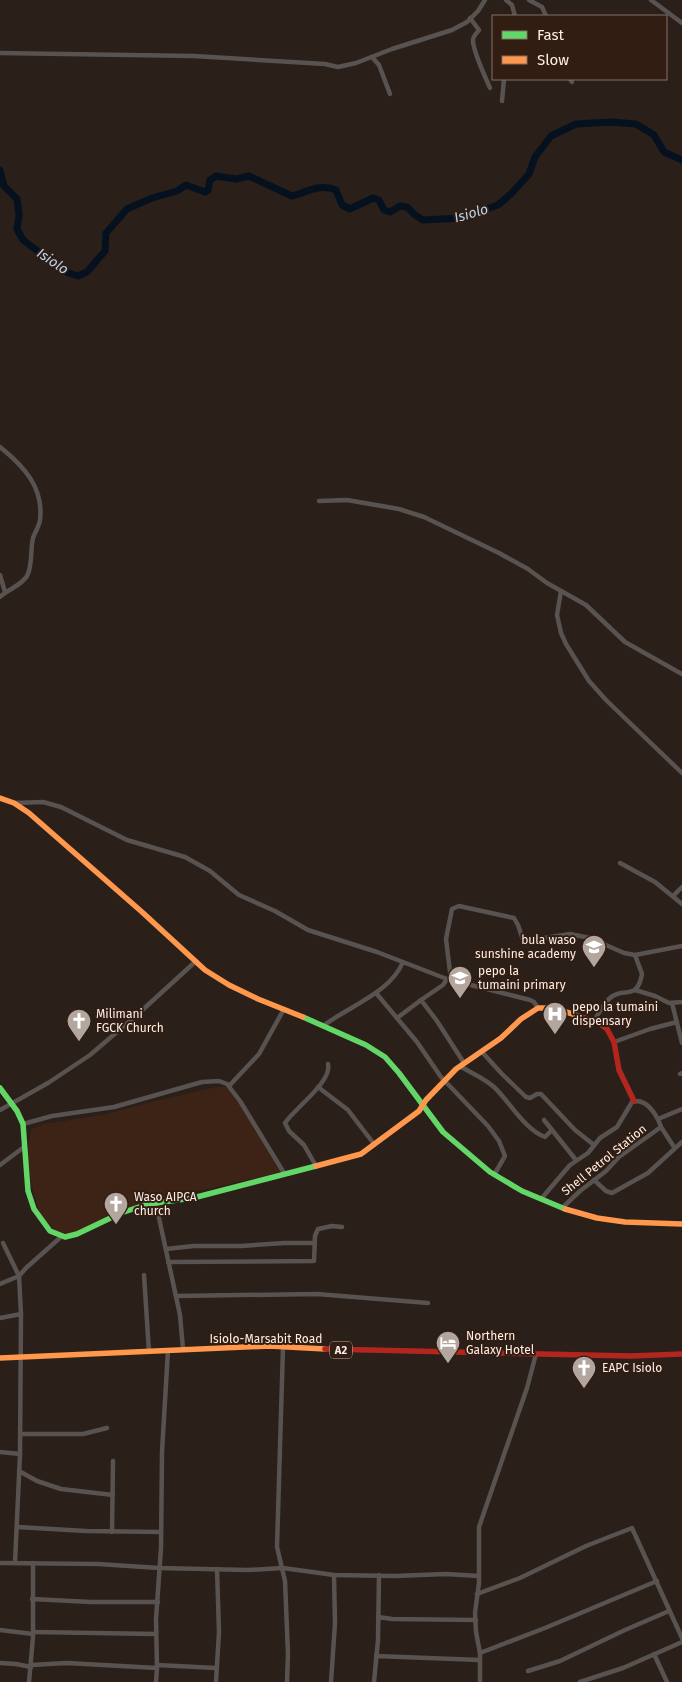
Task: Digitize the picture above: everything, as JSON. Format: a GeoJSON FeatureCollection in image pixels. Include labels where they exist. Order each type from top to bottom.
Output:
{"type":"FeatureCollection","features":[{"type":"Feature","properties":{"kind":"main road"},"geometry":{"type":"LineString","coordinates":[[0,798],[14,803],[29,813],[142,912],[195,962],[230,985],[366,1045],[385,1057],[399,1072],[436,1125],[450,1140],[494,1175],[522,1191],[585,1216],[617,1221],[682,1224]]}},
{"type":"Feature","properties":{"kind":"main road"},"geometry":{"type":"LineString","coordinates":[[0,1088],[23,1124],[28,1190],[34,1209],[47,1228],[62,1236],[72,1236],[128,1210],[148,1204],[193,1198],[365,1152],[423,1106],[426,1100],[462,1065],[501,1038],[524,1017],[538,1008],[552,1008],[594,1021],[600,1023],[608,1030],[614,1042],[619,1070],[634,1100]]}},
{"type":"Feature","properties":{"kind":"main road","name":"Isiolo-Marsabit Road"},"geometry":{"type":"LineString","coordinates":[[0,1358],[183,1349],[283,1347],[631,1356],[682,1354]]}},
{"type":"Feature","properties":{"kind":"street"},"geometry":{"type":"LineString","coordinates":[[0,54],[203,57],[325,64],[338,67],[459,27],[478,11],[485,0]]}},
{"type":"Feature","properties":{"kind":"street"},"geometry":{"type":"LineString","coordinates":[[506,0],[512,6],[515,15]]}},
{"type":"Feature","properties":{"kind":"street"},"geometry":{"type":"LineString","coordinates":[[528,0],[542,7],[546,15]]}},
{"type":"Feature","properties":{"kind":"street"},"geometry":{"type":"LineString","coordinates":[[651,0],[682,23]]}},
{"type":"Feature","properties":{"kind":"street"},"geometry":{"type":"LineString","coordinates":[[470,18],[479,30],[473,41],[490,88]]}},
{"type":"Feature","properties":{"kind":"street"},"geometry":{"type":"LineString","coordinates":[[372,57],[379,65],[390,94]]}},
{"type":"Feature","properties":{"kind":"street"},"geometry":{"type":"LineString","coordinates":[[502,101],[504,80]]}},
{"type":"Feature","properties":{"kind":"street"},"geometry":{"type":"LineString","coordinates":[[0,447],[18,462],[34,484],[39,493],[41,507],[27,576],[0,597]]}},
{"type":"Feature","properties":{"kind":"street"},"geometry":{"type":"LineString","coordinates":[[319,501],[346,500],[384,505],[415,514],[499,553],[586,605],[625,642],[682,674]]}},
{"type":"Feature","properties":{"kind":"street"},"geometry":{"type":"LineString","coordinates":[[0,575],[5,592]]}},
{"type":"Feature","properties":{"kind":"street"},"geometry":{"type":"LineString","coordinates":[[560,591],[557,615],[561,633],[589,681],[606,700],[682,773]]}},
{"type":"Feature","properties":{"kind":"street"},"geometry":{"type":"LineString","coordinates":[[14,803],[43,802],[61,807],[127,840],[185,857],[210,871],[239,895],[275,911],[294,924],[308,930],[377,952],[449,979],[530,1000],[538,1008]]}},
{"type":"Feature","properties":{"kind":"street"},"geometry":{"type":"LineString","coordinates":[[620,863],[655,882],[682,904]]}},
{"type":"Feature","properties":{"kind":"street"},"geometry":{"type":"LineString","coordinates":[[673,896],[682,887]]}},
{"type":"Feature","properties":{"kind":"street"},"geometry":{"type":"LineString","coordinates":[[397,1018],[449,979],[447,931],[452,909],[458,906],[514,918],[518,923],[525,942],[570,934],[590,938],[635,955],[682,946]]}},
{"type":"Feature","properties":{"kind":"street"},"geometry":{"type":"LineString","coordinates":[[594,1021],[611,997],[635,990],[642,974],[635,955]]}},
{"type":"Feature","properties":{"kind":"street"},"geometry":{"type":"LineString","coordinates":[[0,1110],[40,1088],[90,1055],[195,962]]}},
{"type":"Feature","properties":{"kind":"street"},"geometry":{"type":"LineString","coordinates":[[324,1026],[350,1007],[376,993],[394,976],[403,962]]}},
{"type":"Feature","properties":{"kind":"street"},"geometry":{"type":"LineString","coordinates":[[635,990],[672,1003],[682,1002]]}},
{"type":"Feature","properties":{"kind":"street"},"geometry":{"type":"LineString","coordinates":[[376,993],[445,1081],[486,1123],[501,1146],[505,1158],[494,1175]]}},
{"type":"Feature","properties":{"kind":"street"},"geometry":{"type":"LineString","coordinates":[[421,1000],[437,1021],[462,1065],[494,1088],[540,1135],[545,1137],[552,1130]]}},
{"type":"Feature","properties":{"kind":"street"},"geometry":{"type":"LineString","coordinates":[[672,1003],[682,1043]]}},
{"type":"Feature","properties":{"kind":"street"},"geometry":{"type":"LineString","coordinates":[[229,1086],[259,1054],[284,1009]]}},
{"type":"Feature","properties":{"kind":"street"},"geometry":{"type":"LineString","coordinates":[[614,1042],[677,1022]]}},
{"type":"Feature","properties":{"kind":"street"},"geometry":{"type":"LineString","coordinates":[[482,1052],[526,1097],[530,1098],[541,1094],[575,1130],[594,1144]]}},
{"type":"Feature","properties":{"kind":"street"},"geometry":{"type":"LineString","coordinates":[[316,1166],[304,1145],[285,1124],[288,1118],[311,1097],[329,1070],[328,1064]]}},
{"type":"Feature","properties":{"kind":"street"},"geometry":{"type":"LineString","coordinates":[[23,1124],[52,1116],[114,1107],[207,1081],[219,1081],[229,1086],[256,1124],[284,1173]]}},
{"type":"Feature","properties":{"kind":"street"},"geometry":{"type":"LineString","coordinates":[[318,1087],[348,1110],[374,1144]]}},
{"type":"Feature","properties":{"kind":"street","name":"Shell Petrol Station"},"geometry":{"type":"LineString","coordinates":[[541,1199],[576,1160],[588,1153],[600,1138],[619,1124],[634,1100],[644,1102],[658,1119],[661,1127],[619,1157],[606,1171],[562,1208]]}},
{"type":"Feature","properties":{"kind":"street"},"geometry":{"type":"LineString","coordinates":[[658,1119],[682,1109]]}},
{"type":"Feature","properties":{"kind":"street"},"geometry":{"type":"LineString","coordinates":[[544,1120],[576,1160]]}},
{"type":"Feature","properties":{"kind":"street"},"geometry":{"type":"LineString","coordinates":[[661,1127],[674,1147]]}},
{"type":"Feature","properties":{"kind":"street"},"geometry":{"type":"LineString","coordinates":[[594,1180],[606,1191],[612,1193],[644,1176],[674,1147],[682,1142]]}},
{"type":"Feature","properties":{"kind":"street"},"geometry":{"type":"LineString","coordinates":[[0,1165],[24,1147]]}},
{"type":"Feature","properties":{"kind":"street"},"geometry":{"type":"LineString","coordinates":[[156,1204],[180,1315],[183,1349]]}},
{"type":"Feature","properties":{"kind":"street"},"geometry":{"type":"LineString","coordinates":[[168,1262],[314,1261],[316,1232],[320,1228],[342,1227]]}},
{"type":"Feature","properties":{"kind":"street"},"geometry":{"type":"LineString","coordinates":[[0,1284],[19,1276],[62,1236]]}},
{"type":"Feature","properties":{"kind":"street"},"geometry":{"type":"LineString","coordinates":[[3,1243],[19,1276],[21,1314],[20,1454],[16,1563]]}},
{"type":"Feature","properties":{"kind":"street"},"geometry":{"type":"LineString","coordinates":[[166,1250],[194,1246],[314,1243]]}},
{"type":"Feature","properties":{"kind":"street"},"geometry":{"type":"LineString","coordinates":[[144,1275],[149,1352]]}},
{"type":"Feature","properties":{"kind":"street"},"geometry":{"type":"LineString","coordinates":[[176,1296],[317,1294],[428,1303]]}},
{"type":"Feature","properties":{"kind":"street"},"geometry":{"type":"LineString","coordinates":[[0,1318],[21,1314]]}},
{"type":"Feature","properties":{"kind":"street"},"geometry":{"type":"LineString","coordinates":[[283,1347],[277,1554],[283,1568],[286,1588],[288,1654],[286,1682]]}},
{"type":"Feature","properties":{"kind":"street"},"geometry":{"type":"LineString","coordinates":[[156,1682],[162,1452],[168,1350]]}},
{"type":"Feature","properties":{"kind":"street"},"geometry":{"type":"LineString","coordinates":[[480,1682],[480,1653],[476,1632],[479,1527],[527,1388],[536,1354]]}},
{"type":"Feature","properties":{"kind":"street"},"geometry":{"type":"LineString","coordinates":[[20,1434],[83,1434],[107,1428]]}},
{"type":"Feature","properties":{"kind":"street"},"geometry":{"type":"LineString","coordinates":[[0,1452],[20,1454]]}},
{"type":"Feature","properties":{"kind":"street"},"geometry":{"type":"LineString","coordinates":[[112,1532],[113,1461]]}},
{"type":"Feature","properties":{"kind":"street"},"geometry":{"type":"LineString","coordinates":[[19,1471],[37,1481],[61,1490],[113,1495]]}},
{"type":"Feature","properties":{"kind":"street"},"geometry":{"type":"LineString","coordinates":[[17,1527],[112,1532],[161,1532]]}},
{"type":"Feature","properties":{"kind":"street"},"geometry":{"type":"LineString","coordinates":[[478,1594],[520,1578],[586,1546],[632,1528],[682,1638]]}},
{"type":"Feature","properties":{"kind":"street"},"geometry":{"type":"LineString","coordinates":[[0,1563],[98,1564],[160,1568],[248,1570],[283,1568],[334,1575],[446,1574],[479,1576]]}},
{"type":"Feature","properties":{"kind":"street"},"geometry":{"type":"LineString","coordinates":[[30,1682],[33,1633],[32,1563]]}},
{"type":"Feature","properties":{"kind":"street"},"geometry":{"type":"LineString","coordinates":[[216,1682],[219,1632],[217,1569]]}},
{"type":"Feature","properties":{"kind":"street"},"geometry":{"type":"LineString","coordinates":[[331,1682],[335,1623],[334,1575]]}},
{"type":"Feature","properties":{"kind":"street"},"geometry":{"type":"LineString","coordinates":[[374,1682],[379,1576]]}},
{"type":"Feature","properties":{"kind":"street"},"geometry":{"type":"LineString","coordinates":[[480,1653],[657,1581]]}},
{"type":"Feature","properties":{"kind":"street"},"geometry":{"type":"LineString","coordinates":[[32,1599],[91,1602],[158,1602]]}},
{"type":"Feature","properties":{"kind":"street"},"geometry":{"type":"LineString","coordinates":[[528,1671],[560,1661],[669,1611]]}},
{"type":"Feature","properties":{"kind":"street"},"geometry":{"type":"LineString","coordinates":[[378,1616],[392,1619],[476,1620]]}},
{"type":"Feature","properties":{"kind":"street"},"geometry":{"type":"LineString","coordinates":[[0,1630],[33,1633],[104,1632],[156,1634]]}},
{"type":"Feature","properties":{"kind":"street"},"geometry":{"type":"LineString","coordinates":[[583,1682],[623,1668],[682,1642]]}},
{"type":"Feature","properties":{"kind":"street"},"geometry":{"type":"LineString","coordinates":[[654,1654],[667,1682]]}},
{"type":"Feature","properties":{"kind":"street"},"geometry":{"type":"LineString","coordinates":[[376,1656],[480,1660]]}},
{"type":"Feature","properties":{"kind":"street"},"geometry":{"type":"LineString","coordinates":[[0,1663],[31,1666],[67,1663],[216,1668]]}},
{"type":"Feature","properties":{"kind":"shaded area"},"geometry":{"type":"Polygon","coordinates":[[[216,1087],[226,1087],[237,1100],[280,1171],[274,1174],[137,1205],[63,1238],[40,1214],[33,1191],[27,1155],[31,1129],[45,1124],[107,1114],[216,1087]]]}},
{"type":"Feature","properties":{"kind":"waterway","name":"Isiolo"},"geometry":{"type":"LineString","coordinates":[[0,170],[4,186],[17,199],[19,215],[17,229],[23,240],[66,272],[78,276],[87,272],[105,251],[106,233],[127,209],[152,198],[177,191],[186,185],[205,192],[208,190],[210,180],[216,176],[236,179],[249,176],[292,196],[314,189],[330,188],[336,190],[342,205],[350,209],[373,198],[379,200],[384,210],[390,212],[400,206],[407,207],[423,220],[460,218],[498,205],[529,174],[535,157],[551,136],[576,124],[611,122],[636,124],[654,135],[664,152],[682,160]]}},
{"type":"Feature","properties":{"kind":"traffic: fast"},"geometry":{"type":"LineString","coordinates":[[303,1017],[366,1045],[385,1057],[443,1132],[490,1172],[522,1191],[565,1209]]}},
{"type":"Feature","properties":{"kind":"traffic: fast"},"geometry":{"type":"LineString","coordinates":[[0,1088],[17,1111],[23,1124],[28,1191],[34,1209],[50,1231],[65,1237],[77,1234],[121,1213],[148,1204],[193,1198],[316,1166]]}},
{"type":"Feature","properties":{"kind":"traffic: slow"},"geometry":{"type":"LineString","coordinates":[[0,798],[14,803],[29,813],[205,970],[229,985],[258,999],[303,1017]]}},
{"type":"Feature","properties":{"kind":"traffic: slow"},"geometry":{"type":"LineString","coordinates":[[316,1166],[361,1154],[419,1111],[426,1100],[456,1069],[501,1038],[521,1019],[538,1008],[553,1008],[579,1016]]}},
{"type":"Feature","properties":{"kind":"traffic: slow"},"geometry":{"type":"LineString","coordinates":[[565,1209],[597,1218],[625,1222],[682,1224]]}},
{"type":"Feature","properties":{"kind":"traffic: slow"},"geometry":{"type":"LineString","coordinates":[[0,1358],[269,1346],[325,1349]]}},
{"type":"Feature","properties":{"kind":"traffic: jam"},"geometry":{"type":"LineString","coordinates":[[579,1016],[598,1022],[607,1029],[614,1042],[619,1070],[634,1101]]}},
{"type":"Feature","properties":{"kind":"traffic: jam"},"geometry":{"type":"LineString","coordinates":[[325,1349],[631,1356],[682,1354]]}},
{"type":"Feature","properties":{"kind":"place","name":"bula waso sunshine academy"},"geometry":{"type":"Point","coordinates":[594,968]}},
{"type":"Feature","properties":{"kind":"place","name":"pepo la tumaini primary"},"geometry":{"type":"Point","coordinates":[460,999]}},
{"type":"Feature","properties":{"kind":"place","name":"pepo la tumaini dispensary"},"geometry":{"type":"Point","coordinates":[555,1035]}},
{"type":"Feature","properties":{"kind":"place","name":"Milimani FGCK Church"},"geometry":{"type":"Point","coordinates":[79,1042]}},
{"type":"Feature","properties":{"kind":"place","name":"Waso AIPCA church"},"geometry":{"type":"Point","coordinates":[116,1225]}},
{"type":"Feature","properties":{"kind":"place","name":"Northern Galaxy Hotel"},"geometry":{"type":"Point","coordinates":[448,1364]}},
{"type":"Feature","properties":{"kind":"place","name":"EAPC Isiolo"},"geometry":{"type":"Point","coordinates":[584,1389]}}]}
